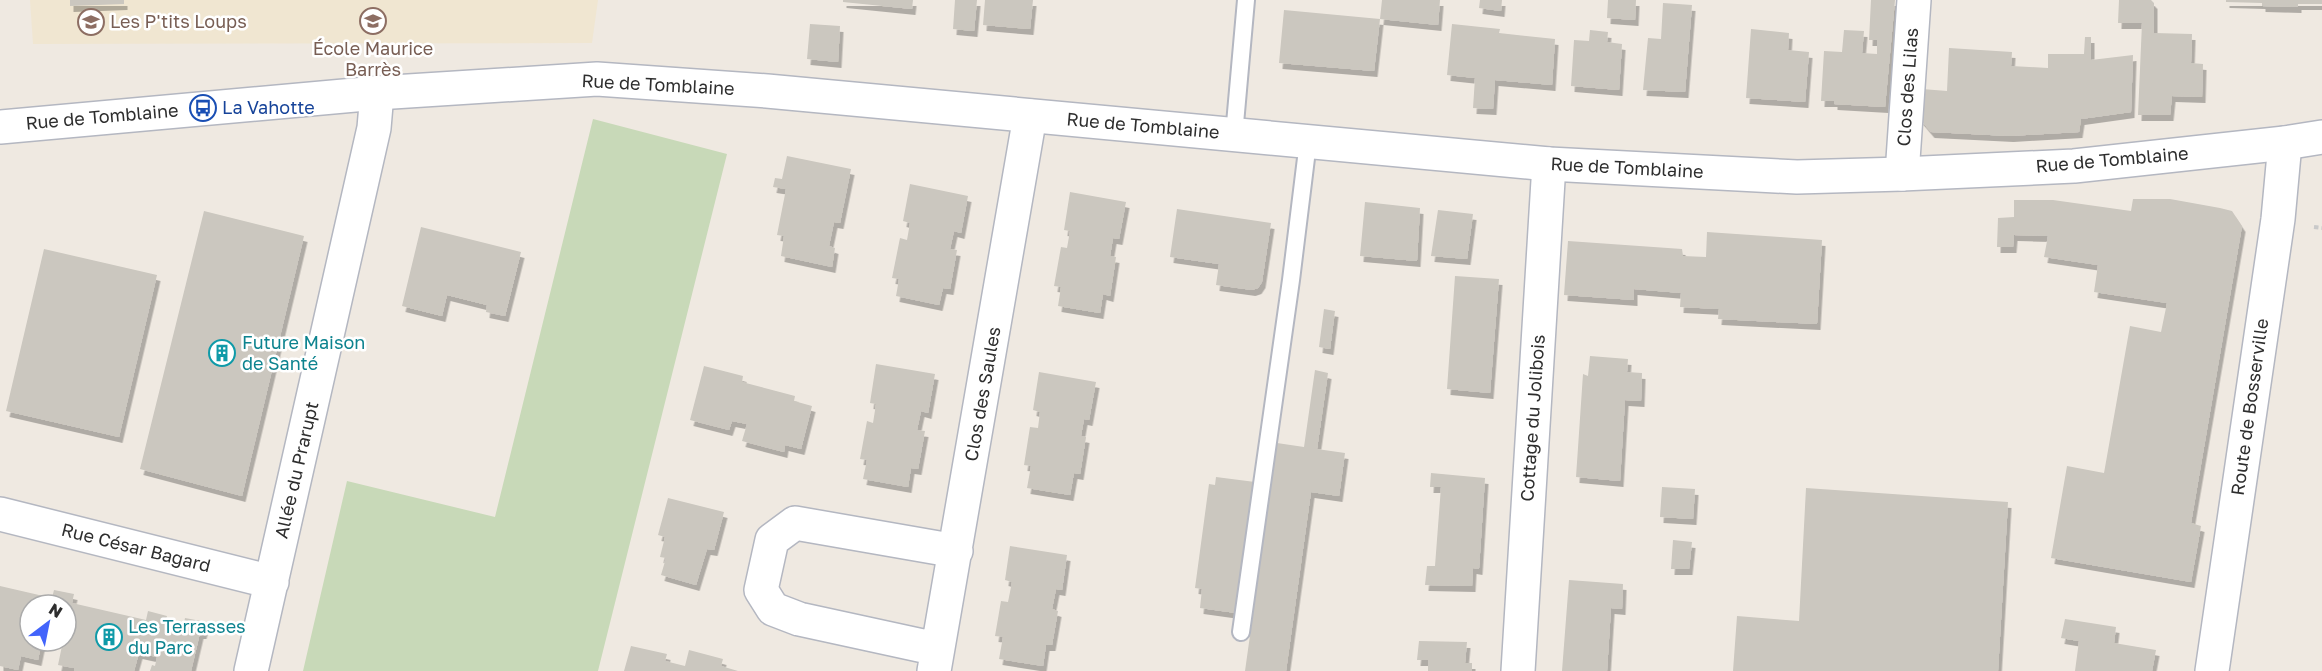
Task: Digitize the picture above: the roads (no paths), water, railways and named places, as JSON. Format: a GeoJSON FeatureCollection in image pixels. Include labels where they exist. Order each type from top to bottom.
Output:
{"type":"FeatureCollection","features":[{"type":"Feature","properties":{"kind":"street","name":"Clos des Lilas"},"geometry":{"type":"LineString","coordinates":[[1902,174],[1914,0]]}},
{"type":"Feature","properties":{"kind":"street","name":"Rue de Tomblaine"},"geometry":{"type":"LineString","coordinates":[[0,126],[377,93],[597,79],[767,92],[1549,164],[1797,177],[2074,166],[2322,136]]}},
{"type":"Feature","properties":{"kind":"street","name":"Allée du Prarupt"},"geometry":{"type":"LineString","coordinates":[[251,671],[374,128],[377,93]]}},
{"type":"Feature","properties":{"kind":"street","name":"Clos des Saules"},"geometry":{"type":"LineString","coordinates":[[935,660],[956,551],[1030,116]]}},
{"type":"Feature","properties":{"kind":"street","name":"Route de Bosserville"},"geometry":{"type":"LineString","coordinates":[[2212,671],[2278,219],[2285,142]]}},
{"type":"Feature","properties":{"kind":"street","name":"Cottage du Jolibois"},"geometry":{"type":"LineString","coordinates":[[1518,671],[1549,164]]}},
{"type":"Feature","properties":{"kind":"street","name":"Rue César Bagard"},"geometry":{"type":"LineString","coordinates":[[0,514],[272,582]]}},
{"type":"Feature","properties":{"kind":"street"},"geometry":{"type":"LineString","coordinates":[[935,660],[773,609],[761,590],[772,540],[795,523],[956,551]]}},
{"type":"Feature","properties":{"kind":"lane"},"geometry":{"type":"LineString","coordinates":[[1234,135],[1246,0]]}},
{"type":"Feature","properties":{"kind":"lane"},"geometry":{"type":"LineString","coordinates":[[1242,632],[1292,280],[1308,142]]}},
{"type":"Feature","properties":{"kind":"place","name":"École Maurice Barrès"},"geometry":{"type":"Point","coordinates":[373,21]}},
{"type":"Feature","properties":{"kind":"place","name":"Les P'tits Loups"},"geometry":{"type":"Point","coordinates":[91,22]}},
{"type":"Feature","properties":{"kind":"place","name":"La Vahotte"},"geometry":{"type":"Point","coordinates":[203,108]}},
{"type":"Feature","properties":{"kind":"place","name":"Future Maison de Santé"},"geometry":{"type":"Point","coordinates":[222,353]}},
{"type":"Feature","properties":{"kind":"place","name":"Les Terrasses du Parc"},"geometry":{"type":"Point","coordinates":[109,637]}}]}
